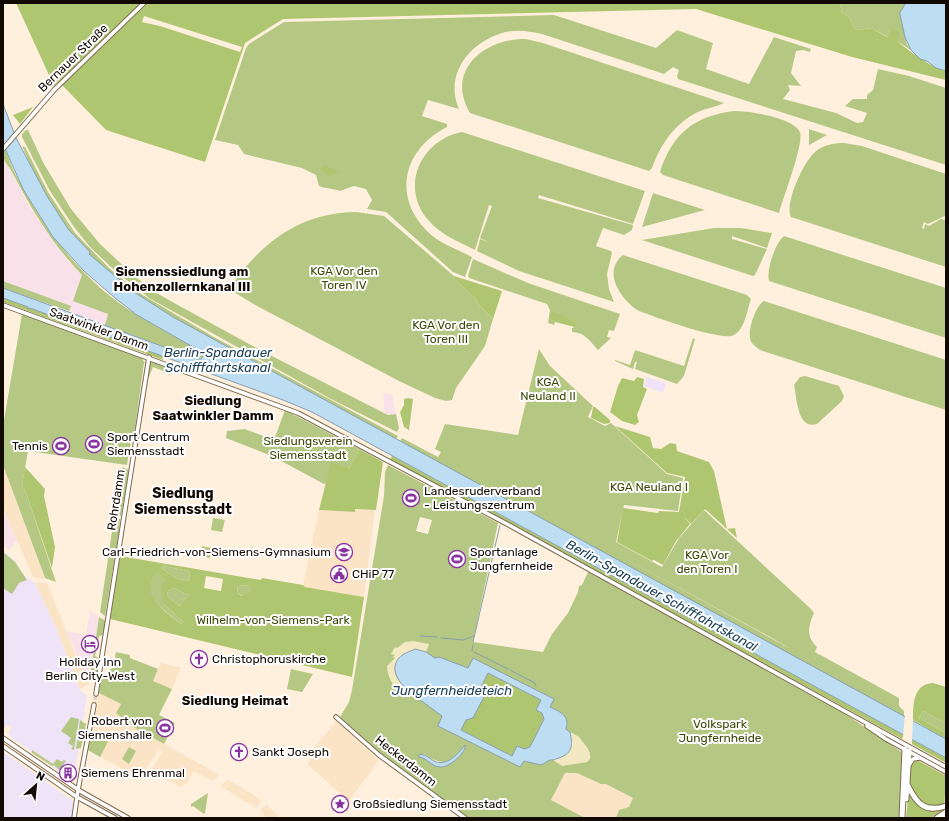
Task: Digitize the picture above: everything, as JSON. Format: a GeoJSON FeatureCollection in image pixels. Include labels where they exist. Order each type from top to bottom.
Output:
{"type":"FeatureCollection","features":[{"type":"Feature","properties":{"kind":"highway"},"geometry":{"type":"LineString","coordinates":[[905,818],[908,786],[907,748]]}},
{"type":"Feature","properties":{"kind":"highway"},"geometry":{"type":"LineString","coordinates":[[902,818],[907,748]]}},
{"type":"Feature","properties":{"kind":"highway"},"geometry":{"type":"LineString","coordinates":[[908,786],[914,799],[922,806],[935,809],[946,806]]}},
{"type":"Feature","properties":{"kind":"highway"},"geometry":{"type":"LineString","coordinates":[[937,818],[946,812]]}},
{"type":"Feature","properties":{"kind":"main road","name":"Bernauer Straße"},"geometry":{"type":"LineString","coordinates":[[3,149],[55,89],[144,3]]}},
{"type":"Feature","properties":{"kind":"main road","name":"Saatwinkler Damm"},"geometry":{"type":"LineString","coordinates":[[3,305],[275,403],[309,418],[506,524],[848,712],[907,748],[946,767]]}},
{"type":"Feature","properties":{"kind":"main road","name":"Rohrdamm"},"geometry":{"type":"LineString","coordinates":[[96,694],[149,357]]}},
{"type":"Feature","properties":{"kind":"main road"},"geometry":{"type":"LineString","coordinates":[[74,818],[94,705]]}},
{"type":"Feature","properties":{"kind":"main road","name":"Heckerdamm"},"geometry":{"type":"LineString","coordinates":[[336,717],[379,755],[465,818]]}},
{"type":"Feature","properties":{"kind":"main road"},"geometry":{"type":"LineString","coordinates":[[3,738],[78,790],[128,818]]}},
{"type":"Feature","properties":{"kind":"main road"},"geometry":{"type":"LineString","coordinates":[[3,746],[77,796],[115,818]]}},
{"type":"Feature","properties":{"kind":"main road","name":"Saatwinkler Damm"},"geometry":{"type":"LineString","coordinates":[[907,748],[946,772]]}},
{"type":"Feature","properties":{"kind":"main road"},"geometry":{"type":"LineString","coordinates":[[908,766],[913,759],[922,758]]}},
{"type":"Feature","properties":{"kind":"shaded area"},"geometry":{"type":"Polygon","coordinates":[[[3,160],[11,171],[30,208],[67,260],[82,275],[108,314],[105,325],[72,313],[69,311],[71,307],[3,281],[3,160]]]}},
{"type":"Feature","properties":{"kind":"shaded area"},"geometry":{"type":"Polygon","coordinates":[[[647,377],[666,383],[663,393],[644,386],[647,377]]]}},
{"type":"Feature","properties":{"kind":"shaded area"},"geometry":{"type":"Polygon","coordinates":[[[383,393],[392,394],[396,414],[385,414],[383,393]]]}},
{"type":"Feature","properties":{"kind":"shaded area"},"geometry":{"type":"Polygon","coordinates":[[[3,465],[45,579],[33,577],[3,508],[3,465]]]}},
{"type":"Feature","properties":{"kind":"shaded area"},"geometry":{"type":"Polygon","coordinates":[[[3,509],[17,540],[10,550],[3,546],[3,509]]]}},
{"type":"Feature","properties":{"kind":"shaded area"},"geometry":{"type":"Polygon","coordinates":[[[355,509],[375,510],[364,597],[305,587],[303,585],[319,510],[355,512],[355,509]]]}},
{"type":"Feature","properties":{"kind":"shaded area"},"geometry":{"type":"Polygon","coordinates":[[[3,551],[15,561],[25,577],[35,582],[57,630],[80,690],[87,695],[74,777],[70,779],[12,738],[8,734],[12,727],[7,724],[3,730],[3,551]]]}},
{"type":"Feature","properties":{"kind":"shaded area"},"geometry":{"type":"Polygon","coordinates":[[[35,582],[47,583],[75,653],[89,681],[89,685],[88,684],[81,689],[57,630],[35,582]]]}},
{"type":"Feature","properties":{"kind":"shaded area"},"geometry":{"type":"Polygon","coordinates":[[[90,610],[99,617],[89,681],[66,631],[86,635],[90,610]]]}},
{"type":"Feature","properties":{"kind":"shaded area"},"geometry":{"type":"Polygon","coordinates":[[[161,663],[181,668],[172,689],[153,681],[161,663]]]}},
{"type":"Feature","properties":{"kind":"shaded area"},"geometry":{"type":"Polygon","coordinates":[[[99,693],[121,704],[116,713],[135,728],[220,775],[212,781],[193,771],[188,782],[180,787],[151,771],[162,751],[159,749],[140,779],[88,750],[93,725],[97,724],[94,723],[99,693]]]}},
{"type":"Feature","properties":{"kind":"shaded area"},"geometry":{"type":"Polygon","coordinates":[[[336,721],[379,760],[349,801],[307,764],[310,760],[306,757],[336,721]]]}},
{"type":"Feature","properties":{"kind":"shaded area"},"geometry":{"type":"Polygon","coordinates":[[[3,752],[72,800],[72,818],[3,818],[3,752]]]}},
{"type":"Feature","properties":{"kind":"shaded area"},"geometry":{"type":"Polygon","coordinates":[[[565,773],[577,773],[601,784],[606,784],[633,798],[629,807],[618,814],[616,818],[585,818],[551,800],[565,773]]]}},
{"type":"Feature","properties":{"kind":"shaded area"},"geometry":{"type":"Polygon","coordinates":[[[228,780],[262,801],[256,808],[220,786],[228,780]]]}},
{"type":"Feature","properties":{"kind":"shaded area"},"geometry":{"type":"Polygon","coordinates":[[[266,804],[279,818],[267,818],[260,811],[266,804]]]}},
{"type":"Feature","properties":{"kind":"green space"},"geometry":{"type":"Polygon","coordinates":[[[16,3],[142,3],[54,86],[16,3]]]}},
{"type":"Feature","properties":{"kind":"green space"},"geometry":{"type":"Polygon","coordinates":[[[148,3],[840,3],[842,13],[849,17],[853,26],[857,30],[871,28],[887,37],[890,34],[889,27],[899,32],[898,42],[902,46],[935,67],[946,71],[946,80],[852,57],[696,9],[283,19],[245,43],[205,162],[106,130],[62,85],[148,3]],[[144,16],[142,22],[160,26],[240,52],[242,47],[144,16]]]}},
{"type":"Feature","properties":{"kind":"green space"},"geometry":{"type":"Polygon","coordinates":[[[840,3],[906,3],[900,12],[900,15],[907,44],[911,50],[898,42],[889,27],[890,34],[888,37],[871,28],[857,30],[853,26],[849,17],[842,13],[840,3]]]}},
{"type":"Feature","properties":{"kind":"green space"},"geometry":{"type":"Polygon","coordinates":[[[554,15],[656,48],[677,30],[713,43],[706,69],[749,84],[774,37],[811,49],[810,52],[803,50],[796,51],[791,73],[801,86],[788,85],[790,90],[783,99],[836,113],[857,123],[863,122],[867,113],[845,106],[853,99],[867,99],[867,95],[873,90],[878,69],[909,76],[946,88],[946,165],[678,79],[677,76],[679,70],[673,67],[664,74],[542,34],[522,31],[502,33],[479,44],[462,62],[457,73],[455,84],[455,96],[459,109],[428,100],[422,116],[447,124],[447,127],[433,136],[421,147],[413,160],[408,173],[406,188],[409,203],[416,217],[431,235],[448,246],[472,257],[465,277],[453,272],[386,212],[367,209],[372,200],[366,189],[354,186],[340,191],[322,187],[319,186],[316,175],[302,168],[244,154],[238,145],[215,140],[246,48],[249,44],[284,22],[554,15]]]}},
{"type":"Feature","properties":{"kind":"green space"},"geometry":{"type":"Polygon","coordinates":[[[526,39],[543,43],[724,103],[704,109],[682,122],[664,143],[652,168],[649,171],[470,113],[464,98],[462,84],[466,71],[473,60],[483,51],[496,44],[511,40],[526,39]]]}},
{"type":"Feature","properties":{"kind":"green space"},"geometry":{"type":"Polygon","coordinates":[[[33,107],[20,124],[13,115],[33,107]]]}},
{"type":"Feature","properties":{"kind":"green space"},"geometry":{"type":"Polygon","coordinates":[[[734,111],[749,112],[780,119],[789,122],[800,132],[799,148],[779,213],[663,175],[660,172],[671,147],[686,129],[707,117],[734,111]]]}},
{"type":"Feature","properties":{"kind":"green space"},"geometry":{"type":"Polygon","coordinates":[[[809,129],[827,135],[809,145],[809,129]]]}},
{"type":"Feature","properties":{"kind":"green space"},"geometry":{"type":"Polygon","coordinates":[[[28,130],[44,164],[71,209],[100,244],[153,291],[262,351],[388,415],[396,414],[399,428],[397,432],[329,398],[149,298],[113,269],[90,247],[74,227],[50,191],[22,137],[22,134],[28,130]]]}},
{"type":"Feature","properties":{"kind":"green space"},"geometry":{"type":"Polygon","coordinates":[[[462,132],[645,191],[633,224],[539,195],[538,198],[633,225],[632,230],[624,235],[603,228],[596,246],[611,251],[612,253],[607,274],[609,289],[614,302],[519,271],[477,251],[480,239],[488,242],[480,238],[492,206],[489,205],[475,250],[445,234],[429,221],[420,208],[416,194],[415,180],[418,167],[425,155],[435,145],[447,137],[462,132]]]}},
{"type":"Feature","properties":{"kind":"green space"},"geometry":{"type":"Polygon","coordinates":[[[844,143],[862,146],[946,174],[946,218],[945,216],[928,224],[924,222],[922,228],[924,229],[925,224],[929,226],[941,219],[946,220],[946,267],[791,217],[790,203],[796,183],[811,157],[815,152],[825,146],[844,143]]]}},
{"type":"Feature","properties":{"kind":"green space"},"geometry":{"type":"Polygon","coordinates":[[[22,146],[25,147],[48,192],[75,233],[109,268],[141,294],[212,336],[398,436],[396,439],[176,319],[138,296],[121,283],[104,269],[78,242],[51,203],[22,146]]]}},
{"type":"Feature","properties":{"kind":"green space"},"geometry":{"type":"Polygon","coordinates":[[[6,150],[10,162],[25,192],[38,214],[75,263],[120,304],[153,325],[203,352],[203,357],[197,359],[105,325],[108,314],[73,301],[82,275],[52,239],[27,200],[5,161],[3,153],[6,150]]]}},
{"type":"Feature","properties":{"kind":"green space"},"geometry":{"type":"Polygon","coordinates":[[[324,165],[338,171],[337,174],[327,175],[321,169],[324,165]]]}},
{"type":"Feature","properties":{"kind":"green space"},"geometry":{"type":"Polygon","coordinates":[[[653,193],[705,210],[642,227],[653,193]]]}},
{"type":"Feature","properties":{"kind":"green space","name":"KGA Vor den Toren IV"},"geometry":{"type":"Polygon","coordinates":[[[356,212],[384,216],[454,276],[453,278],[477,300],[476,302],[493,319],[485,346],[456,388],[452,400],[446,401],[435,398],[399,381],[257,306],[229,289],[254,258],[283,234],[316,218],[356,212]]]}},
{"type":"Feature","properties":{"kind":"green space"},"geometry":{"type":"Polygon","coordinates":[[[714,228],[741,228],[772,233],[767,248],[732,236],[732,239],[767,249],[755,275],[753,276],[642,240],[714,228]]]}},
{"type":"Feature","properties":{"kind":"green space"},"geometry":{"type":"Polygon","coordinates":[[[784,236],[946,288],[946,338],[769,281],[768,276],[772,257],[777,245],[784,236]]]}},
{"type":"Feature","properties":{"kind":"green space"},"geometry":{"type":"Polygon","coordinates":[[[623,255],[747,295],[751,299],[741,328],[734,335],[717,335],[688,328],[639,311],[626,300],[616,286],[614,270],[617,262],[623,255]]]}},
{"type":"Feature","properties":{"kind":"green space"},"geometry":{"type":"Polygon","coordinates":[[[473,259],[528,283],[620,314],[614,331],[609,330],[607,337],[611,338],[598,350],[583,335],[572,332],[572,328],[575,327],[550,319],[555,322],[554,325],[548,323],[550,310],[547,304],[469,278],[468,276],[473,259]]]}},
{"type":"Feature","properties":{"kind":"green space"},"geometry":{"type":"Polygon","coordinates":[[[454,276],[502,291],[493,319],[476,302],[477,300],[453,278],[454,276]]]}},
{"type":"Feature","properties":{"kind":"green space"},"geometry":{"type":"Polygon","coordinates":[[[3,281],[71,306],[69,311],[3,288],[3,281]]]}},
{"type":"Feature","properties":{"kind":"green space"},"geometry":{"type":"Polygon","coordinates":[[[3,298],[164,356],[163,360],[3,302],[3,298]]]}},
{"type":"Feature","properties":{"kind":"green space"},"geometry":{"type":"Polygon","coordinates":[[[764,301],[946,360],[946,410],[760,350],[751,342],[750,334],[751,323],[758,307],[764,301]]]}},
{"type":"Feature","properties":{"kind":"green space"},"geometry":{"type":"Polygon","coordinates":[[[551,311],[576,323],[575,327],[555,322],[550,319],[551,311]]]}},
{"type":"Feature","properties":{"kind":"green space"},"geometry":{"type":"Polygon","coordinates":[[[22,314],[142,358],[144,362],[146,361],[144,363],[134,435],[131,441],[127,465],[28,451],[22,485],[56,582],[45,578],[3,465],[3,426],[22,314]]]}},
{"type":"Feature","properties":{"kind":"green space"},"geometry":{"type":"Polygon","coordinates":[[[693,338],[695,339],[684,376],[677,384],[635,369],[637,362],[635,362],[633,369],[615,361],[630,365],[635,350],[684,366],[693,338]]]}},
{"type":"Feature","properties":{"kind":"green space"},"geometry":{"type":"Polygon","coordinates":[[[539,349],[550,366],[593,406],[588,417],[605,426],[611,423],[667,474],[683,478],[678,511],[624,505],[616,542],[662,567],[679,538],[704,510],[811,609],[814,613],[810,622],[809,631],[813,643],[817,647],[815,652],[899,698],[899,706],[904,711],[904,717],[400,441],[402,438],[438,457],[441,452],[435,449],[445,424],[518,435],[539,349]],[[611,551],[791,649],[772,638],[611,551]]]}},
{"type":"Feature","properties":{"kind":"green space"},"geometry":{"type":"Polygon","coordinates":[[[153,362],[174,369],[173,373],[169,375],[168,373],[153,367],[148,379],[150,363],[153,362]]]}},
{"type":"Feature","properties":{"kind":"green space"},"geometry":{"type":"Polygon","coordinates":[[[805,376],[839,386],[844,396],[842,401],[817,424],[810,425],[805,422],[797,405],[794,385],[800,377],[805,376]]]}},
{"type":"Feature","properties":{"kind":"green space"},"geometry":{"type":"Polygon","coordinates":[[[637,377],[644,379],[643,387],[647,389],[637,415],[639,422],[635,425],[622,421],[610,412],[622,378],[634,381],[637,377]]]}},
{"type":"Feature","properties":{"kind":"green space"},"geometry":{"type":"Polygon","coordinates":[[[404,399],[413,399],[409,430],[404,427],[400,412],[404,405],[404,399]]]}},
{"type":"Feature","properties":{"kind":"green space"},"geometry":{"type":"Polygon","coordinates":[[[593,407],[595,407],[610,420],[610,423],[604,424],[591,418],[593,407]]]}},
{"type":"Feature","properties":{"kind":"green space","name":"Siedlungsverein Siemensstadt"},"geometry":{"type":"Polygon","coordinates":[[[285,410],[359,449],[349,469],[324,484],[272,456],[226,438],[227,431],[245,429],[274,440],[285,410]]]}},
{"type":"Feature","properties":{"kind":"green space"},"geometry":{"type":"Polygon","coordinates":[[[615,426],[650,437],[653,448],[661,449],[670,443],[676,444],[677,451],[709,462],[714,471],[727,529],[705,509],[691,524],[683,516],[690,524],[676,541],[663,565],[654,560],[652,561],[617,542],[623,508],[658,513],[659,511],[679,512],[685,477],[667,473],[615,426]]]}},
{"type":"Feature","properties":{"kind":"green space"},"geometry":{"type":"Polygon","coordinates":[[[359,449],[383,462],[376,510],[355,509],[355,512],[319,510],[331,462],[349,469],[359,449]]]}},
{"type":"Feature","properties":{"kind":"green space"},"geometry":{"type":"Polygon","coordinates":[[[392,456],[904,735],[902,739],[493,514],[390,460],[392,456]]]}},
{"type":"Feature","properties":{"kind":"green space","name":"Volkspark Jungfernheide"},"geometry":{"type":"Polygon","coordinates":[[[388,465],[498,523],[473,642],[543,652],[552,634],[568,613],[578,592],[579,586],[582,585],[588,572],[844,713],[903,753],[900,818],[616,818],[619,810],[629,807],[633,798],[606,784],[601,784],[577,773],[565,773],[551,800],[585,818],[469,818],[380,753],[340,717],[349,702],[352,690],[384,496],[385,472],[388,465]],[[420,517],[416,531],[428,534],[432,520],[420,517]],[[426,652],[415,694],[419,699],[442,716],[438,726],[520,767],[524,761],[541,765],[551,759],[556,761],[590,753],[579,737],[566,730],[562,713],[550,707],[554,699],[473,658],[469,668],[438,658],[435,659],[426,652]],[[465,745],[456,756],[447,762],[437,761],[424,754],[420,757],[423,757],[433,764],[443,767],[455,760],[465,745]]]}},
{"type":"Feature","properties":{"kind":"green space"},"geometry":{"type":"Polygon","coordinates":[[[25,467],[45,489],[44,496],[55,547],[52,568],[22,485],[25,467]]]}},
{"type":"Feature","properties":{"kind":"green space"},"geometry":{"type":"Polygon","coordinates":[[[122,467],[129,470],[121,516],[115,515],[122,467]]]}},
{"type":"Feature","properties":{"kind":"green space"},"geometry":{"type":"Polygon","coordinates":[[[114,518],[120,519],[119,532],[105,616],[100,612],[114,518]]]}},
{"type":"Feature","properties":{"kind":"green space"},"geometry":{"type":"Polygon","coordinates":[[[213,518],[225,520],[222,532],[211,530],[213,518]]]}},
{"type":"Feature","properties":{"kind":"green space"},"geometry":{"type":"Polygon","coordinates":[[[735,528],[737,538],[727,529],[735,528]]]}},
{"type":"Feature","properties":{"kind":"green space"},"geometry":{"type":"Polygon","coordinates":[[[202,546],[212,548],[210,558],[200,556],[202,546]]]}},
{"type":"Feature","properties":{"kind":"green space"},"geometry":{"type":"Polygon","coordinates":[[[3,552],[15,562],[27,580],[19,583],[12,594],[3,588],[3,552]]]}},
{"type":"Feature","properties":{"kind":"green space","name":"Wilhelm-von-Siemens-Park"},"geometry":{"type":"Polygon","coordinates":[[[120,556],[261,580],[262,578],[364,597],[352,677],[110,619],[120,556]],[[163,566],[161,568],[176,578],[189,581],[190,579],[189,571],[163,566]],[[157,571],[152,579],[150,587],[152,594],[161,607],[181,624],[183,622],[164,604],[161,587],[165,580],[157,571]],[[206,576],[204,588],[221,591],[223,579],[206,576]],[[238,585],[237,593],[242,596],[251,590],[251,586],[238,585]],[[173,588],[168,591],[167,596],[179,606],[189,595],[173,588]]]}},
{"type":"Feature","properties":{"kind":"green space"},"geometry":{"type":"Polygon","coordinates":[[[163,566],[189,571],[189,581],[176,578],[161,568],[163,566]]]}},
{"type":"Feature","properties":{"kind":"green space"},"geometry":{"type":"Polygon","coordinates":[[[157,570],[165,580],[164,604],[183,622],[181,624],[155,601],[151,594],[150,587],[152,579],[157,570]]]}},
{"type":"Feature","properties":{"kind":"green space"},"geometry":{"type":"Polygon","coordinates":[[[238,585],[251,586],[251,590],[243,596],[237,593],[238,585]]]}},
{"type":"Feature","properties":{"kind":"green space"},"geometry":{"type":"Polygon","coordinates":[[[173,588],[189,595],[179,606],[167,596],[168,591],[173,588]]]}},
{"type":"Feature","properties":{"kind":"green space"},"geometry":{"type":"Polygon","coordinates":[[[99,617],[106,621],[103,635],[99,636],[95,656],[100,659],[97,680],[90,677],[99,617]]]}},
{"type":"Feature","properties":{"kind":"green space"},"geometry":{"type":"Polygon","coordinates":[[[116,652],[130,655],[130,658],[158,669],[153,681],[172,689],[159,715],[175,723],[164,744],[135,728],[116,713],[121,704],[99,693],[101,676],[106,677],[114,664],[116,652]]]}},
{"type":"Feature","properties":{"kind":"green space"},"geometry":{"type":"Polygon","coordinates":[[[291,669],[313,674],[302,692],[287,689],[291,669]]]}},
{"type":"Feature","properties":{"kind":"green space"},"geometry":{"type":"Polygon","coordinates":[[[488,673],[541,700],[544,719],[530,747],[512,756],[461,730],[466,719],[484,697],[478,694],[488,673]]]}},
{"type":"Feature","properties":{"kind":"green space"},"geometry":{"type":"Polygon","coordinates":[[[933,683],[946,687],[946,723],[923,711],[919,718],[946,733],[946,739],[913,720],[914,702],[918,691],[926,684],[933,683]]]}},
{"type":"Feature","properties":{"kind":"green space"},"geometry":{"type":"Polygon","coordinates":[[[923,711],[946,723],[946,733],[919,718],[923,711]]]}},
{"type":"Feature","properties":{"kind":"green space"},"geometry":{"type":"Polygon","coordinates":[[[71,717],[79,719],[74,750],[71,749],[73,746],[68,743],[71,738],[61,731],[71,717]]]}},
{"type":"Feature","properties":{"kind":"green space"},"geometry":{"type":"Polygon","coordinates":[[[80,720],[86,724],[81,748],[76,749],[80,720]]]}},
{"type":"Feature","properties":{"kind":"green space"},"geometry":{"type":"Polygon","coordinates":[[[91,732],[108,742],[100,757],[88,750],[91,732]]]}},
{"type":"Feature","properties":{"kind":"green space"},"geometry":{"type":"Polygon","coordinates":[[[905,736],[946,758],[946,763],[912,744],[912,740],[905,736]]]}},
{"type":"Feature","properties":{"kind":"green space"},"geometry":{"type":"Polygon","coordinates":[[[129,747],[136,751],[129,764],[122,759],[129,747]]]}},
{"type":"Feature","properties":{"kind":"green space"},"geometry":{"type":"Polygon","coordinates":[[[32,750],[53,764],[57,759],[62,762],[64,760],[66,761],[59,770],[54,765],[52,766],[32,753],[32,750]]]}},
{"type":"Feature","properties":{"kind":"green space"},"geometry":{"type":"Polygon","coordinates":[[[917,760],[946,776],[944,809],[931,818],[906,818],[911,767],[913,762],[917,760]]]}},
{"type":"Feature","properties":{"kind":"green space"},"geometry":{"type":"Polygon","coordinates":[[[208,793],[204,814],[193,806],[191,807],[191,804],[208,793]]]}},
{"type":"Feature","properties":{"kind":"sand"},"geometry":{"type":"Polygon","coordinates":[[[413,641],[429,644],[426,652],[420,650],[410,651],[397,661],[395,673],[402,685],[408,691],[406,695],[392,683],[387,666],[395,658],[393,657],[395,655],[391,654],[395,647],[397,648],[405,642],[413,641]]]}},
{"type":"Feature","properties":{"kind":"sand"},"geometry":{"type":"Polygon","coordinates":[[[570,732],[577,736],[587,747],[590,759],[587,762],[562,766],[553,760],[556,760],[573,745],[570,732]]]}},
{"type":"Feature","properties":{"kind":"water"},"geometry":{"type":"Polygon","coordinates":[[[906,3],[946,3],[946,71],[936,68],[927,61],[920,59],[911,50],[905,37],[900,15],[900,12],[906,3]]]}},
{"type":"Feature","properties":{"kind":"water","name":"Berlin-Spandauer Schifffahrtskanal"},"geometry":{"type":"Polygon","coordinates":[[[3,104],[16,138],[47,196],[68,229],[90,252],[89,254],[134,292],[173,317],[946,739],[946,758],[312,412],[283,400],[30,308],[28,309],[28,307],[3,298],[3,288],[197,359],[201,359],[204,355],[200,351],[137,315],[115,298],[84,271],[53,237],[23,189],[3,144],[3,104]]]}},
{"type":"Feature","properties":{"kind":"water","name":"Jungfernheideteich"},"geometry":{"type":"Polygon","coordinates":[[[415,649],[426,652],[435,658],[439,657],[468,668],[473,658],[554,699],[550,707],[564,715],[567,721],[566,729],[570,732],[571,741],[569,752],[562,757],[555,760],[549,760],[541,765],[524,761],[520,767],[438,726],[442,716],[419,699],[415,694],[411,694],[396,675],[395,669],[398,659],[404,654],[415,649]],[[488,673],[478,693],[484,697],[473,718],[466,720],[461,730],[512,756],[517,746],[524,749],[530,747],[544,719],[542,713],[536,710],[541,700],[488,673]]]}},
{"type":"Feature","properties":{"kind":"water"},"geometry":{"type":"Polygon","coordinates":[[[465,745],[463,752],[457,759],[444,767],[437,767],[421,757],[418,757],[420,754],[434,761],[448,761],[456,756],[465,745]]]}},
{"type":"Feature","properties":{"kind":"pier"},"geometry":{"type":"Polygon","coordinates":[[[905,715],[913,718],[912,742],[903,737],[905,715]]]}},
{"type":"Feature","properties":{"kind":"waterway"},"geometry":{"type":"LineString","coordinates":[[473,642],[500,525]]}},
{"type":"Feature","properties":{"kind":"waterway"},"geometry":{"type":"LineString","coordinates":[[420,636],[437,637]]}},
{"type":"Feature","properties":{"kind":"waterway"},"geometry":{"type":"LineString","coordinates":[[441,638],[463,640],[474,636]]}},
{"type":"Feature","properties":{"kind":"waterway"},"geometry":{"type":"LineString","coordinates":[[472,651],[473,645]]}},
{"type":"Feature","properties":{"kind":"waterway"},"geometry":{"type":"LineString","coordinates":[[474,652],[508,669]]}},
{"type":"Feature","properties":{"kind":"waterway"},"geometry":{"type":"LineString","coordinates":[[510,670],[535,683],[536,686]]}},
{"type":"Feature","properties":{"kind":"tunnel"},"geometry":{"type":"LineString","coordinates":[[94,705],[96,694]]}},
{"type":"Feature","properties":{"kind":"place","name":"Sport Centrum Siemensstadt"},"geometry":{"type":"Point","coordinates":[94,444]}},
{"type":"Feature","properties":{"kind":"place","name":"Tennis"},"geometry":{"type":"Point","coordinates":[61,446]}},
{"type":"Feature","properties":{"kind":"place","name":"Landesruderverband - Leistungszentrum"},"geometry":{"type":"Point","coordinates":[411,498]}},
{"type":"Feature","properties":{"kind":"place","name":"Carl-Friedrich-von-Siemens-Gymnasium"},"geometry":{"type":"Point","coordinates":[344,552]}},
{"type":"Feature","properties":{"kind":"place","name":"Sportanlage Jungfernheide"},"geometry":{"type":"Point","coordinates":[457,559]}},
{"type":"Feature","properties":{"kind":"place","name":"CHiP 77"},"geometry":{"type":"Point","coordinates":[339,574]}},
{"type":"Feature","properties":{"kind":"place","name":"Holiday Inn Berlin City-West"},"geometry":{"type":"Point","coordinates":[90,644]}},
{"type":"Feature","properties":{"kind":"place","name":"Christophoruskirche"},"geometry":{"type":"Point","coordinates":[199,659]}},
{"type":"Feature","properties":{"kind":"place","name":"Robert von Siemenshalle"},"geometry":{"type":"Point","coordinates":[165,728]}},
{"type":"Feature","properties":{"kind":"place","name":"Sankt Joseph"},"geometry":{"type":"Point","coordinates":[239,752]}},
{"type":"Feature","properties":{"kind":"place","name":"Siemens Ehrenmal"},"geometry":{"type":"Point","coordinates":[68,773]}},
{"type":"Feature","properties":{"kind":"place","name":"Großsiedlung Siemensstadt"},"geometry":{"type":"Point","coordinates":[340,804]}},
{"type":"Feature","properties":{"kind":"district","name":"Siemenssiedlung am Hohenzollernkanal III"},"geometry":{"type":"Point","coordinates":[182,278]}},
{"type":"Feature","properties":{"kind":"district","name":"Siedlung Saatwinkler Damm"},"geometry":{"type":"Point","coordinates":[213,408]}},
{"type":"Feature","properties":{"kind":"district","name":"Siedlung Siemensstadt"},"geometry":{"type":"Point","coordinates":[183,502]}},
{"type":"Feature","properties":{"kind":"district","name":"Siedlung Heimat"},"geometry":{"type":"Point","coordinates":[235,700]}},
{"type":"Feature","properties":{"kind":"park label","name":"KGA Vor den Toren III"},"geometry":{"type":"Point","coordinates":[446,332]}},
{"type":"Feature","properties":{"kind":"park label","name":"KGA Neuland II"},"geometry":{"type":"Point","coordinates":[548,389]}},
{"type":"Feature","properties":{"kind":"park label","name":"KGA Neuland I"},"geometry":{"type":"Point","coordinates":[649,487]}},
{"type":"Feature","properties":{"kind":"park label","name":"KGA Vor den Toren I"},"geometry":{"type":"Point","coordinates":[707,562]}}]}
